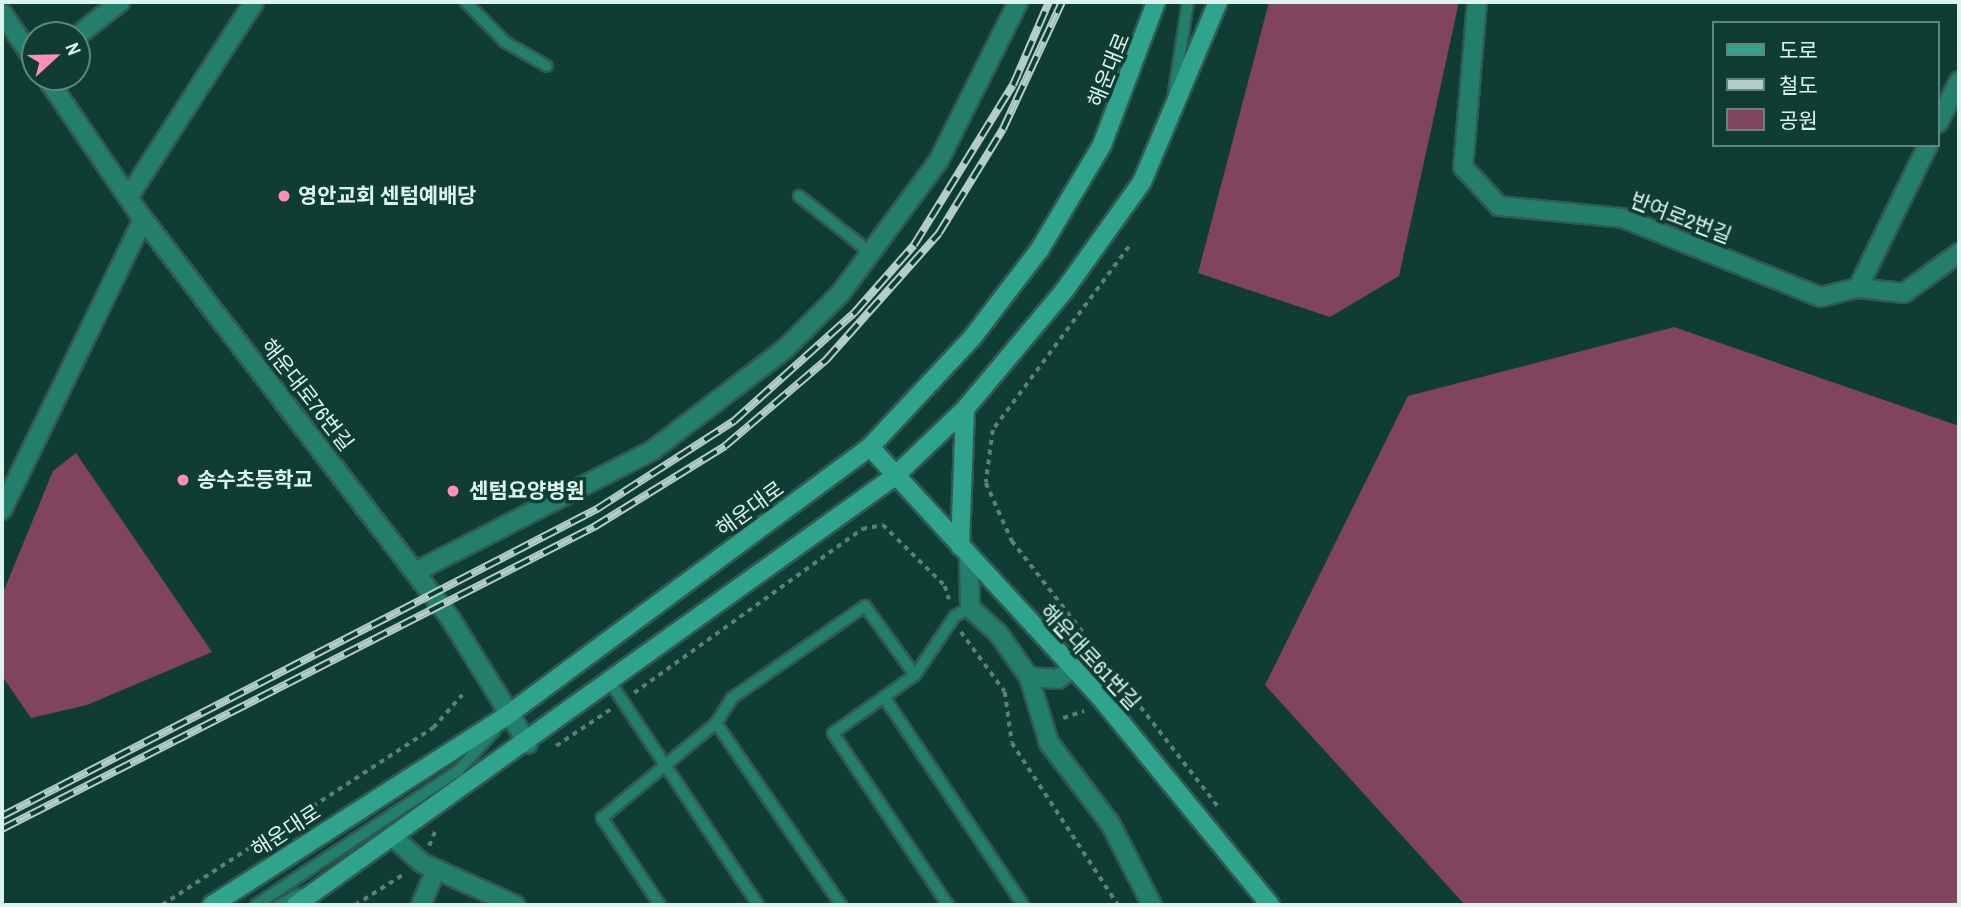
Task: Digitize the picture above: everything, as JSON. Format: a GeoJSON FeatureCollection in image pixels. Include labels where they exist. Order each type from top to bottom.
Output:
{"type":"FeatureCollection","features":[{"type":"Feature","properties":{"kind":"main road","name":"해운대로"},"geometry":{"type":"LineString","coordinates":[[212,905],[509,714],[870,447],[972,338],[1040,248],[1102,145],[1156,2]]}},
{"type":"Feature","properties":{"kind":"main road"},"geometry":{"type":"LineString","coordinates":[[296,905],[324,881],[528,744],[608,680],[895,476],[965,409],[1064,291],[1142,182],[1218,2]]}},
{"type":"Feature","properties":{"kind":"main road"},"geometry":{"type":"LineString","coordinates":[[965,409],[965,550]]}},
{"type":"Feature","properties":{"kind":"main road","name":"해운대로61번길"},"geometry":{"type":"LineString","coordinates":[[870,447],[1074,668],[1270,905]]}},
{"type":"Feature","properties":{"kind":"street"},"geometry":{"type":"LineString","coordinates":[[91,25],[120,2]]}},
{"type":"Feature","properties":{"kind":"street"},"geometry":{"type":"LineString","coordinates":[[129,196],[254,2]]}},
{"type":"Feature","properties":{"kind":"street"},"geometry":{"type":"LineString","coordinates":[[415,572],[584,490],[713,408],[786,349],[871,253],[939,160],[1018,2]]}},
{"type":"Feature","properties":{"kind":"street","name":"반여로2번길"},"geometry":{"type":"LineString","coordinates":[[1477,2],[1463,167],[1499,206],[1623,218],[1821,297],[1858,288]]}},
{"type":"Feature","properties":{"kind":"street"},"geometry":{"type":"LineString","coordinates":[[2,13],[21,41]]}},
{"type":"Feature","properties":{"kind":"street"},"geometry":{"type":"LineString","coordinates":[[1940,119],[1959,81]]}},
{"type":"Feature","properties":{"kind":"street","name":"해운대로76번길"},"geometry":{"type":"LineString","coordinates":[[56,91],[143,219],[415,572],[528,744]]}},
{"type":"Feature","properties":{"kind":"street"},"geometry":{"type":"LineString","coordinates":[[1927,147],[1858,288],[1903,293],[1959,253]]}},
{"type":"Feature","properties":{"kind":"street"},"geometry":{"type":"LineString","coordinates":[[2,510],[143,219]]}},
{"type":"Feature","properties":{"kind":"street"},"geometry":{"type":"LineString","coordinates":[[965,550],[963,612],[998,633],[1028,677],[1049,743],[1110,823],[1152,905]]}},
{"type":"Feature","properties":{"kind":"street"},"geometry":{"type":"LineString","coordinates":[[1039,713],[1058,680],[1074,668]]}},
{"type":"Feature","properties":{"kind":"street"},"geometry":{"type":"LineString","coordinates":[[1028,677],[1058,680]]}},
{"type":"Feature","properties":{"kind":"street"},"geometry":{"type":"LineString","coordinates":[[392,836],[429,867],[514,905]]}},
{"type":"Feature","properties":{"kind":"street"},"geometry":{"type":"LineString","coordinates":[[421,905],[429,867]]}},
{"type":"Feature","properties":{"kind":"lane"},"geometry":{"type":"LineString","coordinates":[[466,2],[505,42],[547,66]]}},
{"type":"Feature","properties":{"kind":"lane"},"geometry":{"type":"LineString","coordinates":[[1171,110],[1188,2]]}},
{"type":"Feature","properties":{"kind":"lane"},"geometry":{"type":"LineString","coordinates":[[799,196],[871,253]]}},
{"type":"Feature","properties":{"kind":"lane"},"geometry":{"type":"LineString","coordinates":[[660,905],[602,818],[716,723],[732,698],[865,606],[915,675]]}},
{"type":"Feature","properties":{"kind":"lane"},"geometry":{"type":"LineString","coordinates":[[948,905],[833,733],[915,675],[963,612]]}},
{"type":"Feature","properties":{"kind":"lane"},"geometry":{"type":"LineString","coordinates":[[608,680],[758,905]]}},
{"type":"Feature","properties":{"kind":"lane"},"geometry":{"type":"LineString","coordinates":[[884,697],[1023,905]]}},
{"type":"Feature","properties":{"kind":"lane"},"geometry":{"type":"LineString","coordinates":[[256,905],[458,771],[509,714]]}},
{"type":"Feature","properties":{"kind":"lane"},"geometry":{"type":"LineString","coordinates":[[716,723],[841,905]]}},
{"type":"Feature","properties":{"kind":"lane"},"geometry":{"type":"LineString","coordinates":[[279,905],[324,881]]}},
{"type":"Feature","properties":{"kind":"path"},"geometry":{"type":"LineString","coordinates":[[1129,247],[993,430],[986,483],[1012,541],[1226,817]]}},
{"type":"Feature","properties":{"kind":"path"},"geometry":{"type":"LineString","coordinates":[[544,753],[622,702],[862,529],[883,525],[945,586],[963,612],[965,645],[1005,692],[1012,743],[1118,905]]}},
{"type":"Feature","properties":{"kind":"path"},"geometry":{"type":"LineString","coordinates":[[162,905],[433,728],[463,695]]}},
{"type":"Feature","properties":{"kind":"path"},"geometry":{"type":"LineString","coordinates":[[1056,721],[1083,710],[1092,721]]}},
{"type":"Feature","properties":{"kind":"path"},"geometry":{"type":"LineString","coordinates":[[355,905],[429,867],[435,831],[445,823]]}},
{"type":"Feature","properties":{"kind":"green space"},"geometry":{"type":"Polygon","coordinates":[[[1269,2],[1459,2],[1399,276],[1330,317],[1198,273],[1269,2]]]}},
{"type":"Feature","properties":{"kind":"green space"},"geometry":{"type":"Polygon","coordinates":[[[1674,327],[1959,426],[1959,905],[1465,905],[1265,685],[1408,396],[1674,327]]]}},
{"type":"Feature","properties":{"kind":"green space"},"geometry":{"type":"Polygon","coordinates":[[[76,453],[212,652],[87,705],[31,718],[2,676],[2,595],[53,471],[76,453]]]}},
{"type":"Feature","properties":{"kind":"railway"},"geometry":{"type":"LineString","coordinates":[[2,816],[597,509],[734,421],[855,312],[914,245],[1013,85],[1049,2]]}},
{"type":"Feature","properties":{"kind":"railway"},"geometry":{"type":"LineString","coordinates":[[2,829],[594,527],[725,446],[826,360],[939,233],[1003,129],[1062,2]]}},
{"type":"Feature","properties":{"kind":"place","name":"영안교회 센텀예배당"},"geometry":{"type":"Point","coordinates":[284,196]}},
{"type":"Feature","properties":{"kind":"place","name":"송수초등학교"},"geometry":{"type":"Point","coordinates":[183,480]}},
{"type":"Feature","properties":{"kind":"place","name":"센텀요양병원"},"geometry":{"type":"Point","coordinates":[453,491]}}]}
